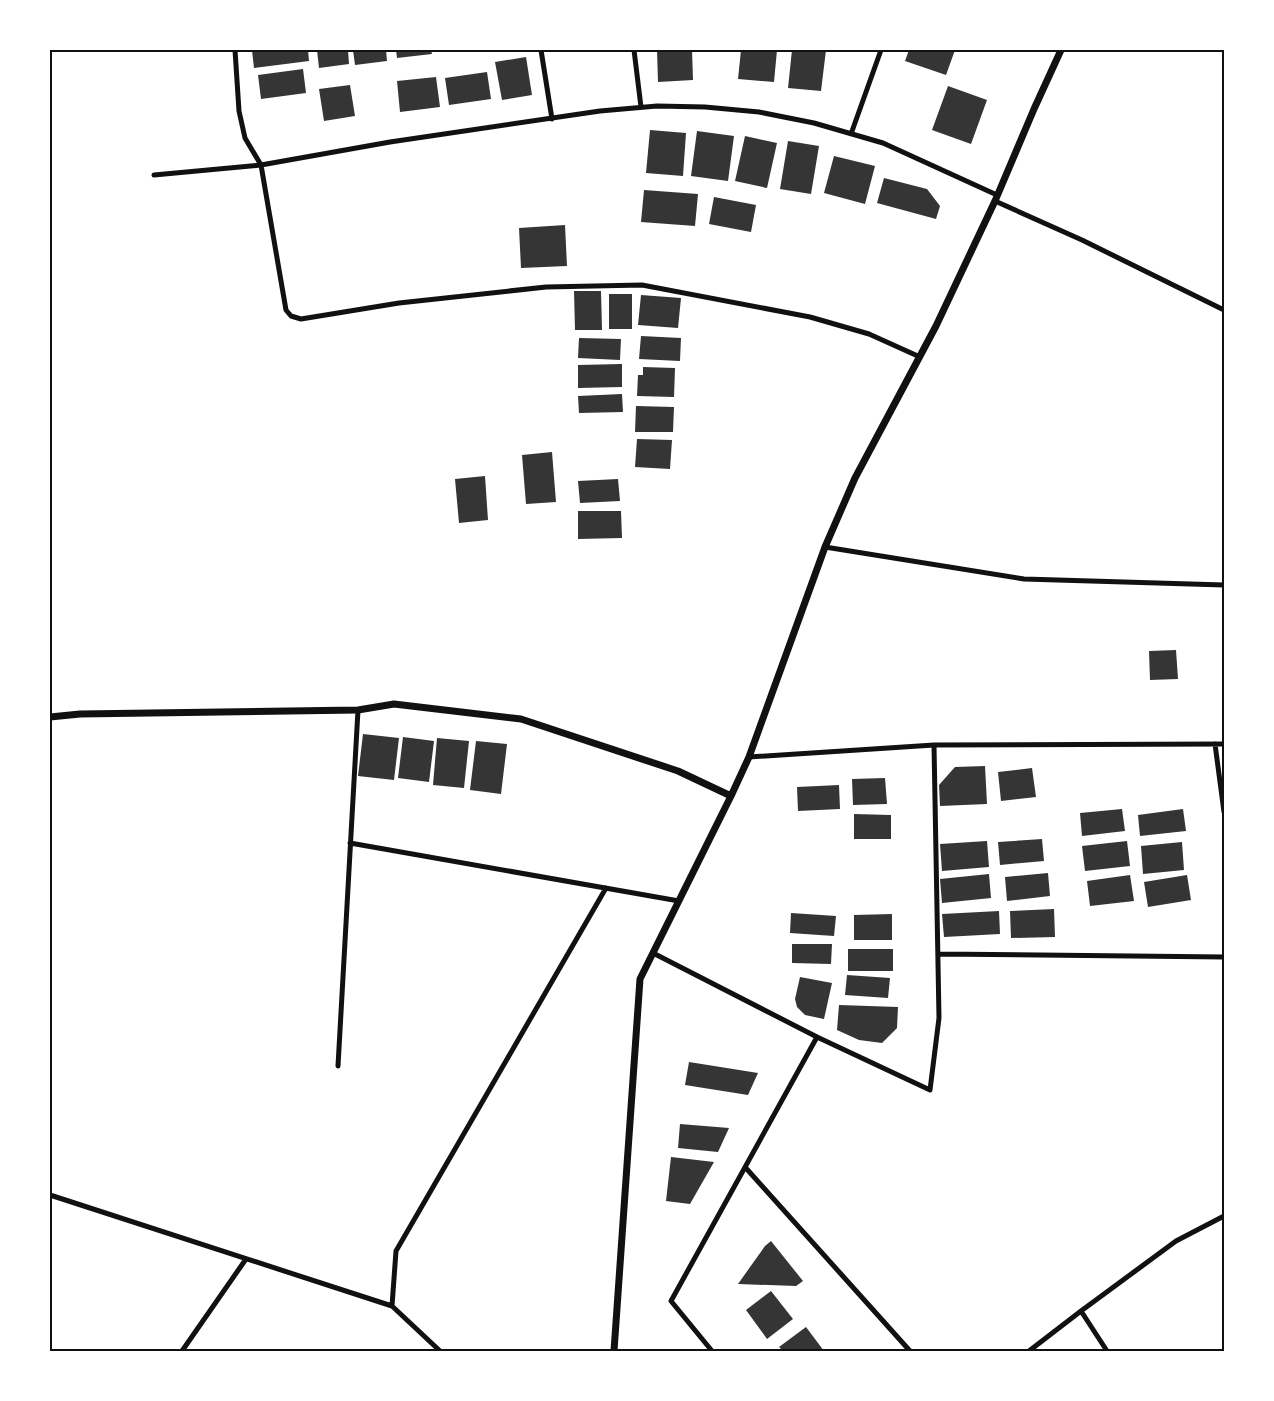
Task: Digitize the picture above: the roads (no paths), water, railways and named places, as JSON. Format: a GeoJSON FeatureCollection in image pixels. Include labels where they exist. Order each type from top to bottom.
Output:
{"type":"FeatureCollection","features":[{"type":"Feature","properties":{"kind":"street"},"geometry":{"type":"LineString","coordinates":[[235,50],[239,111],[245,138],[261,165],[286,310],[291,316],[301,319],[398,303],[546,287],[642,285],[810,317],[869,334],[920,357]]}},
{"type":"Feature","properties":{"kind":"street"},"geometry":{"type":"LineString","coordinates":[[541,50],[552,118]]}},
{"type":"Feature","properties":{"kind":"street"},"geometry":{"type":"LineString","coordinates":[[634,50],[641,107]]}},
{"type":"Feature","properties":{"kind":"street"},"geometry":{"type":"LineString","coordinates":[[851,134],[881,50]]}},
{"type":"Feature","properties":{"kind":"street"},"geometry":{"type":"LineString","coordinates":[[614,1351],[640,978],[749,757],[825,547],[855,478],[936,326],[996,198],[1061,50]]}},
{"type":"Feature","properties":{"kind":"street"},"geometry":{"type":"LineString","coordinates":[[154,175],[261,165],[390,142],[600,111],[657,106],[705,107],[759,112],[814,123],[883,143],[1224,310]]}},
{"type":"Feature","properties":{"kind":"street"},"geometry":{"type":"LineString","coordinates":[[825,547],[1024,580],[1224,585]]}},
{"type":"Feature","properties":{"kind":"street"},"geometry":{"type":"LineString","coordinates":[[50,717],[80,714],[358,710],[394,704],[521,719],[678,771],[731,796]]}},
{"type":"Feature","properties":{"kind":"street"},"geometry":{"type":"LineString","coordinates":[[338,1066],[358,710]]}},
{"type":"Feature","properties":{"kind":"street"},"geometry":{"type":"LineString","coordinates":[[749,757],[934,744],[1224,744]]}},
{"type":"Feature","properties":{"kind":"street"},"geometry":{"type":"LineString","coordinates":[[653,953],[817,1037],[930,1090],[939,1018],[934,744]]}},
{"type":"Feature","properties":{"kind":"street"},"geometry":{"type":"LineString","coordinates":[[1215,744],[1224,812]]}},
{"type":"Feature","properties":{"kind":"street"},"geometry":{"type":"LineString","coordinates":[[350,843],[679,900]]}},
{"type":"Feature","properties":{"kind":"street"},"geometry":{"type":"LineString","coordinates":[[392,1306],[396,1251],[606,888]]}},
{"type":"Feature","properties":{"kind":"street"},"geometry":{"type":"LineString","coordinates":[[938,954],[1224,957]]}},
{"type":"Feature","properties":{"kind":"street"},"geometry":{"type":"LineString","coordinates":[[712,1351],[671,1301],[817,1037]]}},
{"type":"Feature","properties":{"kind":"street"},"geometry":{"type":"LineString","coordinates":[[745,1167],[910,1351]]}},
{"type":"Feature","properties":{"kind":"street"},"geometry":{"type":"LineString","coordinates":[[50,1195],[392,1306],[440,1351]]}},
{"type":"Feature","properties":{"kind":"street"},"geometry":{"type":"LineString","coordinates":[[1029,1351],[1176,1241],[1224,1216]]}},
{"type":"Feature","properties":{"kind":"street"},"geometry":{"type":"LineString","coordinates":[[182,1351],[246,1259]]}},
{"type":"Feature","properties":{"kind":"street"},"geometry":{"type":"LineString","coordinates":[[1081,1311],[1108,1351]]}}]}
